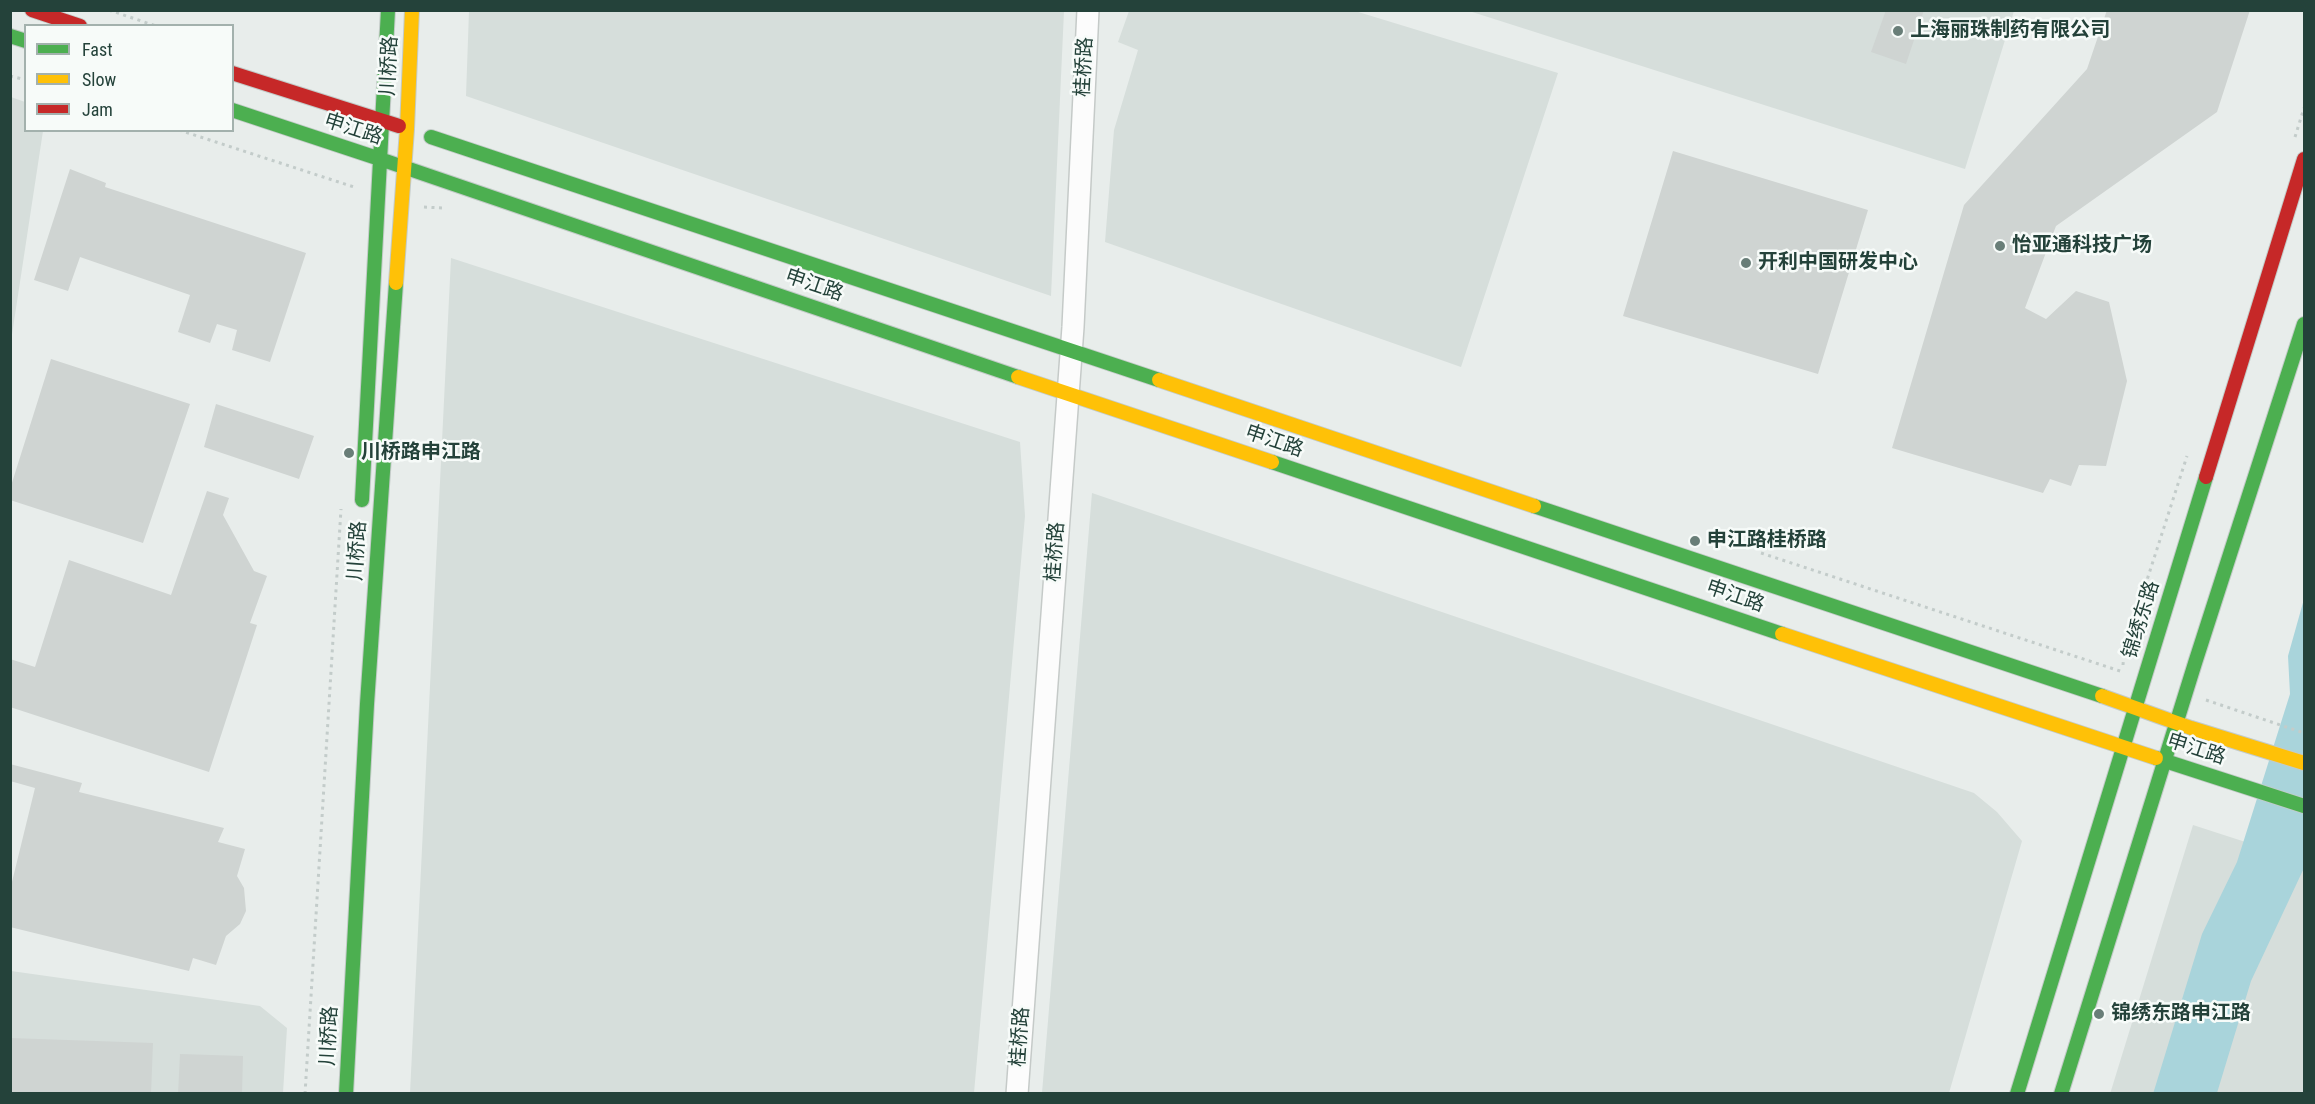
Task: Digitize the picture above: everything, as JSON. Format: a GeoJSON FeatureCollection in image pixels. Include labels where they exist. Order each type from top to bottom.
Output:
{"type":"FeatureCollection","features":[{"type":"Feature","properties":{"kind":"main road"},"geometry":{"type":"LineString","coordinates":[[32,10],[74,24]]}},
{"type":"Feature","properties":{"kind":"main road","name":"川桥路"},"geometry":{"type":"LineString","coordinates":[[361,515],[388,10]]}},
{"type":"Feature","properties":{"kind":"main road","name":"川桥路"},"geometry":{"type":"LineString","coordinates":[[346,1094],[367,704],[412,10]]}},
{"type":"Feature","properties":{"kind":"main road","name":"申江路"},"geometry":{"type":"LineString","coordinates":[[234,74],[383,120],[2178,723],[2304,763]]}},
{"type":"Feature","properties":{"kind":"main road","name":"申江路"},"geometry":{"type":"LineString","coordinates":[[234,111],[1068,394],[2304,806]]}},
{"type":"Feature","properties":{"kind":"main road","name":"锦绣东路"},"geometry":{"type":"LineString","coordinates":[[2017,1094],[2304,159]]}},
{"type":"Feature","properties":{"kind":"main road"},"geometry":{"type":"LineString","coordinates":[[2061,1094],[2304,324]]}},
{"type":"Feature","properties":{"kind":"street","name":"桂桥路"},"geometry":{"type":"LineString","coordinates":[[1017,1094],[1071,350],[1088,10]]}},
{"type":"Feature","properties":{"kind":"path"},"geometry":{"type":"LineString","coordinates":[[109,10],[150,24]]}},
{"type":"Feature","properties":{"kind":"path"},"geometry":{"type":"LineString","coordinates":[[360,189],[362,153]]}},
{"type":"Feature","properties":{"kind":"path"},"geometry":{"type":"LineString","coordinates":[[305,1094],[341,502]]}},
{"type":"Feature","properties":{"kind":"path"},"geometry":{"type":"LineString","coordinates":[[2260,719],[2304,733]]}},
{"type":"Feature","properties":{"kind":"shaded area"},"geometry":{"type":"Polygon","coordinates":[[[469,11],[1064,11],[1051,296],[466,96],[469,11]]]}},
{"type":"Feature","properties":{"kind":"shaded area"},"geometry":{"type":"Polygon","coordinates":[[[1129,11],[1355,11],[1558,73],[1461,367],[1105,242],[1114,130],[1138,50],[1118,42],[1129,11]]]}},
{"type":"Feature","properties":{"kind":"shaded area"},"geometry":{"type":"Polygon","coordinates":[[[1469,11],[2014,11],[1965,169],[1469,11]]]}},
{"type":"Feature","properties":{"kind":"shaded area"},"geometry":{"type":"Polygon","coordinates":[[[11,97],[24,102],[24,132],[43,132],[11,341],[11,97]]]}},
{"type":"Feature","properties":{"kind":"shaded area"},"geometry":{"type":"Polygon","coordinates":[[[451,258],[1020,442],[1025,516],[974,1093],[410,1093],[451,258]]]}},
{"type":"Feature","properties":{"kind":"shaded area"},"geometry":{"type":"Polygon","coordinates":[[[1092,493],[1974,793],[1997,812],[2022,841],[1949,1093],[1042,1093],[1092,493]]]}},
{"type":"Feature","properties":{"kind":"shaded area"},"geometry":{"type":"Polygon","coordinates":[[[2193,825],[2304,861],[2304,1093],[2110,1094],[2193,825]]]}},
{"type":"Feature","properties":{"kind":"shaded area"},"geometry":{"type":"Polygon","coordinates":[[[11,971],[260,1006],[287,1028],[283,1093],[11,1094],[11,971]]]}},
{"type":"Feature","properties":{"kind":"water"},"geometry":{"type":"Polygon","coordinates":[[[2304,599],[2304,868],[2251,981],[2217,1093],[2153,1094],[2202,934],[2237,862],[2290,694],[2288,656],[2304,599]]]}},
{"type":"Feature","properties":{"kind":"building","name":"上海丽珠制药有限公司"},"geometry":{"type":"Polygon","coordinates":[[[1886,10],[1924,10],[1906,64],[1871,52],[1886,10]]]}},
{"type":"Feature","properties":{"kind":"building","name":"怡亚通科技广场"},"geometry":{"type":"Polygon","coordinates":[[[2107,10],[2250,10],[2217,112],[2056,226],[2025,308],[2046,319],[2076,291],[2109,302],[2127,381],[2106,466],[2079,465],[2071,486],[2050,479],[2043,493],[1892,448],[1964,205],[2087,69],[2107,10]]]}},
{"type":"Feature","properties":{"kind":"building","name":"开利中国研发中心"},"geometry":{"type":"Polygon","coordinates":[[[1673,151],[1868,210],[1818,374],[1623,316],[1673,151]]]}},
{"type":"Feature","properties":{"kind":"building"},"geometry":{"type":"Polygon","coordinates":[[[70,169],[106,183],[105,187],[306,253],[270,362],[232,350],[237,330],[217,324],[210,343],[178,332],[190,295],[80,257],[68,291],[34,280],[70,169]]]}},
{"type":"Feature","properties":{"kind":"building"},"geometry":{"type":"Polygon","coordinates":[[[51,359],[190,404],[143,543],[10,500],[10,489],[51,359]]]}},
{"type":"Feature","properties":{"kind":"building"},"geometry":{"type":"Polygon","coordinates":[[[216,404],[314,436],[299,479],[204,447],[216,404]]]}},
{"type":"Feature","properties":{"kind":"building"},"geometry":{"type":"Polygon","coordinates":[[[207,491],[229,498],[223,515],[254,571],[267,576],[250,623],[257,625],[209,772],[10,707],[10,659],[35,667],[69,560],[171,595],[207,491]]]}},
{"type":"Feature","properties":{"kind":"building"},"geometry":{"type":"Polygon","coordinates":[[[10,764],[82,783],[79,792],[224,828],[218,842],[245,849],[237,876],[244,888],[246,911],[240,924],[226,936],[216,965],[193,958],[189,971],[10,927],[10,890],[35,788],[10,781],[10,764]]]}},
{"type":"Feature","properties":{"kind":"building"},"geometry":{"type":"Polygon","coordinates":[[[10,1038],[153,1043],[151,1094],[10,1094],[10,1038]]]}},
{"type":"Feature","properties":{"kind":"building"},"geometry":{"type":"Polygon","coordinates":[[[180,1054],[243,1056],[242,1094],[178,1094],[180,1054]]]}},
{"type":"Feature","properties":{"kind":"traffic: fast"},"geometry":{"type":"LineString","coordinates":[[362,500],[388,10]]}},
{"type":"Feature","properties":{"kind":"traffic: fast"},"geometry":{"type":"LineString","coordinates":[[10,36],[24,40]]}},
{"type":"Feature","properties":{"kind":"traffic: fast"},"geometry":{"type":"LineString","coordinates":[[234,111],[380,159]]}},
{"type":"Feature","properties":{"kind":"traffic: fast"},"geometry":{"type":"LineString","coordinates":[[431,137],[1159,380]]}},
{"type":"Feature","properties":{"kind":"traffic: fast"},"geometry":{"type":"LineString","coordinates":[[380,159],[1018,377]]}},
{"type":"Feature","properties":{"kind":"traffic: fast"},"geometry":{"type":"LineString","coordinates":[[346,1094],[367,704],[396,283]]}},
{"type":"Feature","properties":{"kind":"traffic: fast"},"geometry":{"type":"LineString","coordinates":[[2061,1094],[2195,663],[2304,324]]}},
{"type":"Feature","properties":{"kind":"traffic: fast"},"geometry":{"type":"LineString","coordinates":[[1272,462],[1782,634]]}},
{"type":"Feature","properties":{"kind":"traffic: fast"},"geometry":{"type":"LineString","coordinates":[[2017,1094],[2206,477]]}},
{"type":"Feature","properties":{"kind":"traffic: fast"},"geometry":{"type":"LineString","coordinates":[[1534,506],[2102,696]]}},
{"type":"Feature","properties":{"kind":"traffic: fast"},"geometry":{"type":"LineString","coordinates":[[2156,758],[2304,806]]}},
{"type":"Feature","properties":{"kind":"traffic: slow"},"geometry":{"type":"LineString","coordinates":[[396,283],[407,129],[412,10]]}},
{"type":"Feature","properties":{"kind":"traffic: slow"},"geometry":{"type":"LineString","coordinates":[[1018,377],[1272,462]]}},
{"type":"Feature","properties":{"kind":"traffic: slow"},"geometry":{"type":"LineString","coordinates":[[1159,380],[1534,506]]}},
{"type":"Feature","properties":{"kind":"traffic: slow"},"geometry":{"type":"LineString","coordinates":[[1782,634],[2156,758]]}},
{"type":"Feature","properties":{"kind":"traffic: slow"},"geometry":{"type":"LineString","coordinates":[[2102,696],[2191,728],[2304,763]]}},
{"type":"Feature","properties":{"kind":"traffic: jam"},"geometry":{"type":"LineString","coordinates":[[32,10],[74,24]]}},
{"type":"Feature","properties":{"kind":"traffic: jam"},"geometry":{"type":"LineString","coordinates":[[234,74],[399,126]]}},
{"type":"Feature","properties":{"kind":"traffic: jam"},"geometry":{"type":"LineString","coordinates":[[2206,477],[2304,159]]}},
{"type":"Feature","properties":{"kind":"place","name":"上海丽珠制药有限公司"},"geometry":{"type":"Point","coordinates":[1898,31]}},
{"type":"Feature","properties":{"kind":"place","name":"怡亚通科技广场"},"geometry":{"type":"Point","coordinates":[2000,246]}},
{"type":"Feature","properties":{"kind":"place","name":"开利中国研发中心"},"geometry":{"type":"Point","coordinates":[1746,263]}},
{"type":"Feature","properties":{"kind":"place","name":"川桥路申江路"},"geometry":{"type":"Point","coordinates":[349,453]}},
{"type":"Feature","properties":{"kind":"place","name":"申江路桂桥路"},"geometry":{"type":"Point","coordinates":[1695,541]}},
{"type":"Feature","properties":{"kind":"place","name":"锦绣东路申江路"},"geometry":{"type":"Point","coordinates":[2099,1014]}}]}
